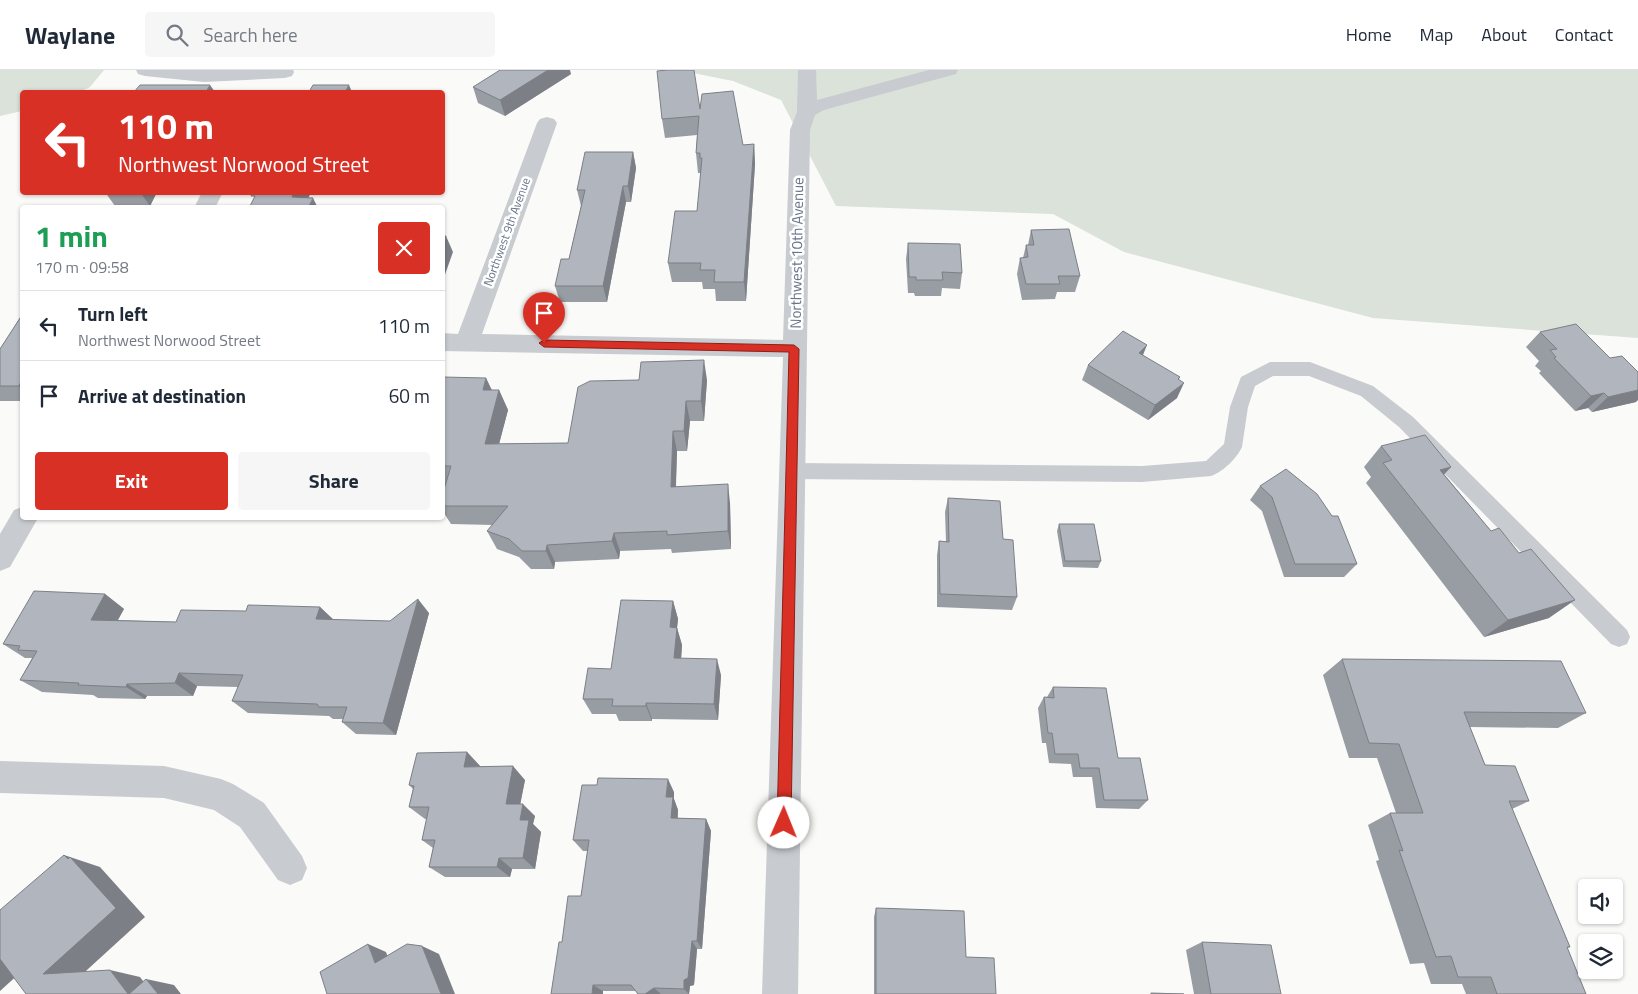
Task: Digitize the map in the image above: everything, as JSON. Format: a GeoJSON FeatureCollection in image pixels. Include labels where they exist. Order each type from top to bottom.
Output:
{"type":"FeatureCollection","features":[{"type":"Feature","properties":{"kind":"street"},"geometry":{"type":"LineString","coordinates":[[145,70],[204,76],[285,71]]}},
{"type":"Feature","properties":{"kind":"street","name":"Northwest 10th Avenue"},"geometry":{"type":"LineString","coordinates":[[780,994],[800,130],[807,112],[807,70]]}},
{"type":"Feature","properties":{"kind":"street"},"geometry":{"type":"LineString","coordinates":[[807,112],[817,106],[949,70]]}},
{"type":"Feature","properties":{"kind":"street"},"geometry":{"type":"LineString","coordinates":[[273,90],[285,71]]}},
{"type":"Feature","properties":{"kind":"street","name":"Northwest 9th Avenue"},"geometry":{"type":"LineString","coordinates":[[467,342],[547,123]]}},
{"type":"Feature","properties":{"kind":"street"},"geometry":{"type":"LineString","coordinates":[[445,342],[794,349]]}},
{"type":"Feature","properties":{"kind":"street"},"geometry":{"type":"LineString","coordinates":[[0,559],[23,520]]}},
{"type":"Feature","properties":{"kind":"street"},"geometry":{"type":"LineString","coordinates":[[0,778],[164,782],[221,795],[252,815],[290,868]]}},
{"type":"Feature","properties":{"kind":"lane"},"geometry":{"type":"LineString","coordinates":[[792,472],[1142,474],[1211,468],[1233,447],[1239,407],[1247,382],[1270,369],[1310,369],[1367,391],[1406,422],[1619,638]]}},
{"type":"Feature","properties":{"kind":"shaded area"},"geometry":{"type":"Polygon","coordinates":[[[0,70],[104,70],[90,87],[84,90],[20,90],[20,111],[0,116],[0,70]]]}},
{"type":"Feature","properties":{"kind":"shaded area"},"geometry":{"type":"Polygon","coordinates":[[[678,70],[1638,70],[1638,338],[1373,318],[1124,252],[1053,214],[836,206],[781,100],[733,81],[678,70]]]}},
{"type":"Feature","properties":{"kind":"building"},"geometry":{"type":"Polygon","coordinates":[[[500,70],[548,70],[500,100],[473,87],[500,70]]]}},
{"type":"Feature","properties":{"kind":"building"},"geometry":{"type":"Polygon","coordinates":[[[694,70],[700,109],[702,94],[733,91],[743,145],[754,144],[744,282],[714,282],[715,270],[700,270],[701,263],[668,263],[675,211],[697,211],[702,158],[700,158],[700,153],[696,153],[699,116],[662,119],[657,71],[694,70]]]}},
{"type":"Feature","properties":{"kind":"building"},"geometry":{"type":"Polygon","coordinates":[[[140,85],[210,85],[207,90],[136,90],[140,85]]]}},
{"type":"Feature","properties":{"kind":"building"},"geometry":{"type":"Polygon","coordinates":[[[313,85],[349,85],[346,90],[310,90],[313,85]]]}},
{"type":"Feature","properties":{"kind":"building"},"geometry":{"type":"Polygon","coordinates":[[[585,152],[633,152],[628,186],[623,186],[603,286],[555,286],[561,259],[569,259],[585,190],[577,190],[585,152]]]}},
{"type":"Feature","properties":{"kind":"building"},"geometry":{"type":"Polygon","coordinates":[[[293,195],[292,197],[313,198],[310,205],[250,205],[255,196],[251,196],[293,195]]]}},
{"type":"Feature","properties":{"kind":"building"},"geometry":{"type":"Polygon","coordinates":[[[1069,229],[1080,276],[1058,276],[1060,284],[1026,284],[1020,258],[1028,257],[1026,245],[1034,245],[1031,230],[1069,229]]]}},
{"type":"Feature","properties":{"kind":"building"},"geometry":{"type":"Polygon","coordinates":[[[908,243],[960,244],[962,273],[942,272],[943,280],[916,280],[916,277],[909,277],[908,243]]]}},
{"type":"Feature","properties":{"kind":"building"},"geometry":{"type":"Polygon","coordinates":[[[20,318],[19,386],[0,386],[0,349],[20,318]]]}},
{"type":"Feature","properties":{"kind":"building"},"geometry":{"type":"Polygon","coordinates":[[[1576,324],[1610,358],[1622,356],[1638,372],[1638,390],[1608,397],[1604,393],[1591,396],[1554,358],[1556,357],[1550,350],[1557,349],[1540,332],[1576,324]]]}},
{"type":"Feature","properties":{"kind":"building"},"geometry":{"type":"Polygon","coordinates":[[[1123,331],[1147,345],[1139,353],[1180,377],[1178,379],[1184,383],[1155,405],[1088,365],[1123,331]]]}},
{"type":"Feature","properties":{"kind":"building"},"geometry":{"type":"Polygon","coordinates":[[[704,360],[701,401],[686,401],[684,431],[673,431],[671,487],[728,484],[728,531],[667,535],[667,531],[614,533],[612,541],[547,545],[546,551],[522,551],[509,539],[487,531],[508,506],[445,506],[445,486],[451,466],[445,466],[445,377],[486,378],[483,390],[499,390],[485,444],[568,443],[578,387],[590,381],[639,380],[641,362],[704,360]]]}},
{"type":"Feature","properties":{"kind":"building"},"geometry":{"type":"Polygon","coordinates":[[[1425,435],[1451,467],[1440,470],[1491,531],[1499,528],[1519,553],[1531,549],[1575,600],[1508,620],[1383,463],[1392,460],[1381,446],[1425,435]]]}},
{"type":"Feature","properties":{"kind":"building"},"geometry":{"type":"Polygon","coordinates":[[[1286,469],[1317,494],[1332,516],[1338,516],[1357,564],[1295,564],[1272,497],[1260,486],[1286,469]]]}},
{"type":"Feature","properties":{"kind":"building"},"geometry":{"type":"Polygon","coordinates":[[[948,498],[1000,501],[1003,539],[1013,540],[1017,597],[940,594],[939,541],[949,542],[948,498]]]}},
{"type":"Feature","properties":{"kind":"building"},"geometry":{"type":"Polygon","coordinates":[[[1059,524],[1094,524],[1101,561],[1065,561],[1059,524]]]}},
{"type":"Feature","properties":{"kind":"building"},"geometry":{"type":"Polygon","coordinates":[[[34,591],[105,594],[91,620],[176,622],[181,610],[246,611],[248,605],[320,607],[316,619],[390,621],[418,599],[383,723],[342,722],[347,707],[232,701],[243,675],[179,673],[175,683],[127,684],[126,687],[20,680],[37,651],[18,650],[20,646],[3,644],[34,591]]]}},
{"type":"Feature","properties":{"kind":"building"},"geometry":{"type":"Polygon","coordinates":[[[621,600],[673,601],[670,627],[677,628],[674,658],[717,659],[714,704],[646,703],[646,706],[612,706],[613,699],[583,699],[588,668],[611,669],[621,600]]]}},
{"type":"Feature","properties":{"kind":"building"},"geometry":{"type":"Polygon","coordinates":[[[1342,659],[1561,661],[1586,713],[1464,712],[1485,765],[1515,766],[1529,801],[1509,801],[1570,947],[1567,947],[1578,974],[1578,979],[1580,979],[1586,994],[1497,994],[1491,977],[1458,977],[1451,956],[1436,957],[1399,850],[1403,851],[1390,813],[1423,813],[1399,744],[1369,743],[1342,659]]]}},
{"type":"Feature","properties":{"kind":"building"},"geometry":{"type":"Polygon","coordinates":[[[1053,687],[1106,688],[1118,758],[1140,758],[1148,800],[1104,800],[1099,768],[1080,768],[1078,754],[1055,754],[1052,733],[1048,733],[1044,697],[1054,698],[1053,687]]]}},
{"type":"Feature","properties":{"kind":"building"},"geometry":{"type":"Polygon","coordinates":[[[467,752],[464,767],[513,766],[506,804],[523,804],[520,820],[529,820],[523,858],[499,858],[497,867],[429,867],[435,840],[422,840],[429,807],[409,807],[414,786],[409,785],[417,753],[467,752]]]}},
{"type":"Feature","properties":{"kind":"building"},"geometry":{"type":"Polygon","coordinates":[[[598,778],[668,779],[666,797],[673,797],[671,818],[706,819],[697,941],[692,941],[688,978],[684,980],[684,989],[654,988],[645,994],[638,994],[631,985],[593,985],[592,994],[551,994],[559,942],[562,942],[568,896],[581,896],[589,840],[573,840],[582,785],[597,785],[598,778]]]}},
{"type":"Feature","properties":{"kind":"building"},"geometry":{"type":"Polygon","coordinates":[[[64,855],[68,859],[70,857],[116,908],[43,974],[110,970],[128,994],[26,994],[0,959],[0,910],[64,855]]]}},
{"type":"Feature","properties":{"kind":"building"},"geometry":{"type":"Polygon","coordinates":[[[876,908],[964,911],[966,957],[994,958],[996,994],[876,994],[876,908]]]}},
{"type":"Feature","properties":{"kind":"building"},"geometry":{"type":"Polygon","coordinates":[[[1202,942],[1271,945],[1281,994],[1211,994],[1202,942]]]}},
{"type":"Feature","properties":{"kind":"building"},"geometry":{"type":"Polygon","coordinates":[[[368,944],[375,963],[407,944],[422,946],[441,994],[327,994],[320,972],[368,944]]]}},
{"type":"Feature","properties":{"kind":"building"},"geometry":{"type":"Polygon","coordinates":[[[146,979],[158,994],[129,994],[146,979]]]}},
{"type":"Feature","properties":{"kind":"building"},"geometry":{"type":"Polygon","coordinates":[[[1151,993],[1184,994],[1151,994],[1151,993]]]}},
{"type":"Feature","properties":{"kind":"route"},"geometry":{"type":"LineString","coordinates":[[544,343],[794,349],[784,823]]}}]}
